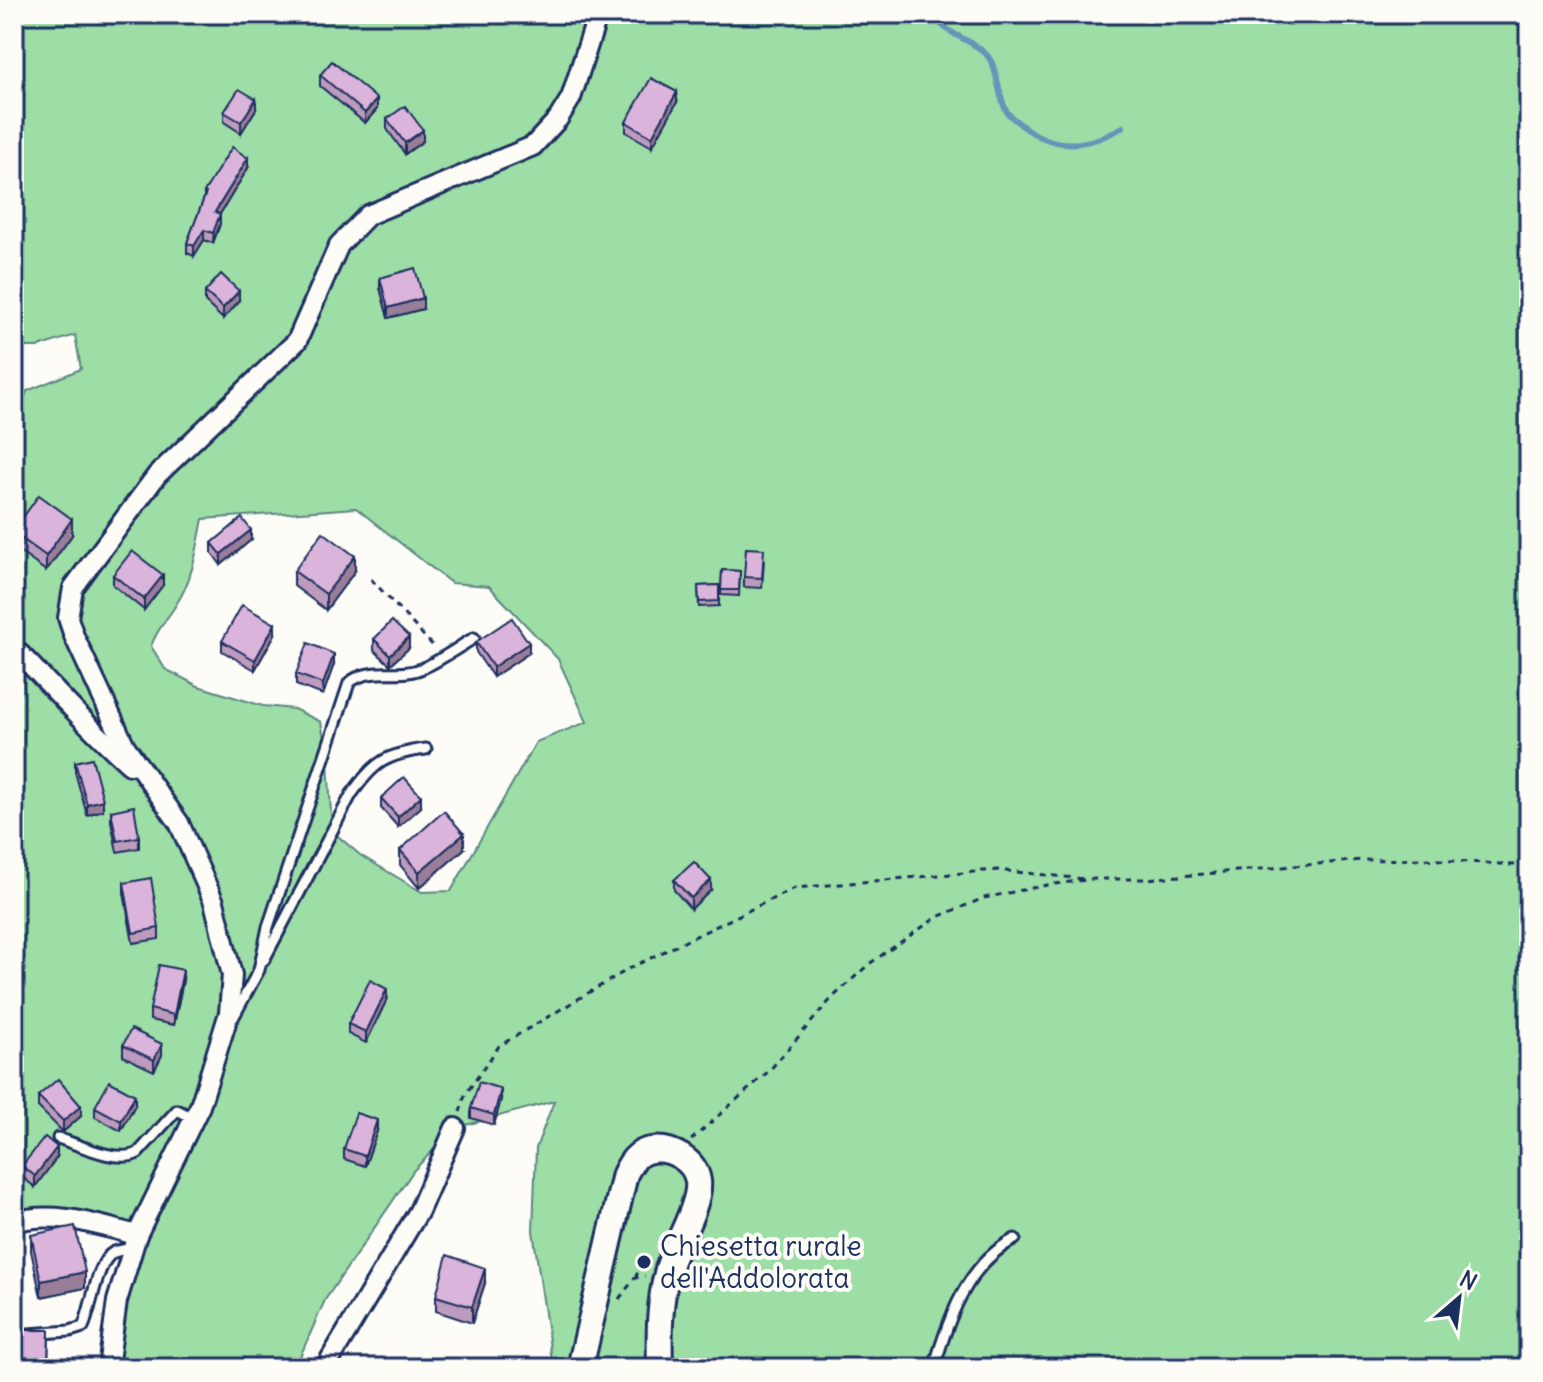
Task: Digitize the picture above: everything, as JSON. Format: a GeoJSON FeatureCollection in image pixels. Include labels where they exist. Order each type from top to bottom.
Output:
{"type":"FeatureCollection","features":[{"type":"Feature","properties":{"kind":"street"},"geometry":{"type":"LineString","coordinates":[[108,1368],[117,1301],[135,1242],[193,1118],[229,1013],[232,975],[214,902],[179,823],[125,746],[74,636],[68,618],[73,588],[157,475],[297,341],[339,245],[368,215],[533,146],[558,119],[571,98],[598,14]]}},
{"type":"Feature","properties":{"kind":"street"},"geometry":{"type":"LineString","coordinates":[[14,648],[103,741],[152,785]]}},
{"type":"Feature","properties":{"kind":"street"},"geometry":{"type":"LineString","coordinates":[[325,1368],[419,1211],[455,1128]]}},
{"type":"Feature","properties":{"kind":"street"},"geometry":{"type":"LineString","coordinates":[[580,1368],[625,1174],[631,1161],[653,1149],[677,1153],[692,1167],[699,1184],[668,1270],[660,1310],[660,1368]]}},
{"type":"Feature","properties":{"kind":"street"},"geometry":{"type":"LineString","coordinates":[[14,1222],[50,1216],[135,1242]]}},
{"type":"Feature","properties":{"kind":"lane"},"geometry":{"type":"LineString","coordinates":[[259,970],[268,927],[349,683],[367,674],[422,669],[474,638]]}},
{"type":"Feature","properties":{"kind":"lane"},"geometry":{"type":"LineString","coordinates":[[219,1046],[351,795],[379,761],[397,753],[426,749]]}},
{"type":"Feature","properties":{"kind":"lane"},"geometry":{"type":"LineString","coordinates":[[58,1138],[120,1158],[131,1157],[177,1110],[193,1118]]}},
{"type":"Feature","properties":{"kind":"lane"},"geometry":{"type":"LineString","coordinates":[[934,1368],[966,1286],[996,1249],[1015,1239]]}},
{"type":"Feature","properties":{"kind":"lane"},"geometry":{"type":"LineString","coordinates":[[14,1335],[70,1331],[83,1327],[101,1270],[109,1256],[135,1242]]}},
{"type":"Feature","properties":{"kind":"path"},"geometry":{"type":"LineString","coordinates":[[371,579],[443,656]]}},
{"type":"Feature","properties":{"kind":"path"},"geometry":{"type":"LineString","coordinates":[[455,1128],[465,1095],[499,1046],[632,967],[795,888],[996,870],[1093,879],[1146,879],[1363,860],[1425,859],[1529,866]]}},
{"type":"Feature","properties":{"kind":"path"},"geometry":{"type":"LineString","coordinates":[[677,1153],[769,1071],[832,998],[869,964],[937,917],[984,898],[1093,879]]}},
{"type":"Feature","properties":{"kind":"path"},"geometry":{"type":"LineString","coordinates":[[617,1302],[640,1268]]}},
{"type":"Feature","properties":{"kind":"path"},"geometry":{"type":"LineString","coordinates":[[635,1278],[668,1270]]}},
{"type":"Feature","properties":{"kind":"green space"},"geometry":{"type":"Polygon","coordinates":[[[14,14],[1529,14],[1529,1368],[553,1368],[533,1231],[536,1148],[554,1101],[455,1128],[414,1170],[325,1300],[295,1368],[108,1368],[137,1235],[121,1220],[50,1208],[14,1210],[14,439],[18,415],[27,391],[81,369],[75,335],[38,347],[14,347],[14,14]],[[356,508],[203,519],[187,583],[151,646],[165,669],[198,686],[263,706],[294,709],[321,722],[328,760],[332,831],[360,855],[422,892],[451,891],[536,742],[587,722],[558,659],[489,586],[451,583],[356,508]]]}},
{"type":"Feature","properties":{"kind":"building"},"geometry":{"type":"Polygon","coordinates":[[[332,61],[377,99],[365,113],[320,75],[332,61]]]}},
{"type":"Feature","properties":{"kind":"building"},"geometry":{"type":"Polygon","coordinates":[[[651,78],[677,92],[652,137],[626,122],[651,78]]]}},
{"type":"Feature","properties":{"kind":"building"},"geometry":{"type":"Polygon","coordinates":[[[239,89],[256,99],[241,122],[224,112],[239,89]]]}},
{"type":"Feature","properties":{"kind":"building"},"geometry":{"type":"Polygon","coordinates":[[[405,106],[423,130],[405,143],[387,119],[405,106]]]}},
{"type":"Feature","properties":{"kind":"building"},"geometry":{"type":"Polygon","coordinates":[[[232,147],[248,158],[215,212],[220,214],[213,233],[204,230],[194,246],[187,243],[204,192],[232,147]]]}},
{"type":"Feature","properties":{"kind":"building"},"geometry":{"type":"Polygon","coordinates":[[[415,268],[423,298],[388,308],[380,278],[415,268]]]}},
{"type":"Feature","properties":{"kind":"building"},"geometry":{"type":"Polygon","coordinates":[[[221,274],[239,291],[223,308],[205,292],[221,274]]]}},
{"type":"Feature","properties":{"kind":"building"},"geometry":{"type":"Polygon","coordinates":[[[39,495],[72,519],[46,556],[14,533],[39,495]]]}},
{"type":"Feature","properties":{"kind":"building"},"geometry":{"type":"Polygon","coordinates":[[[242,518],[251,530],[221,554],[212,543],[242,518]]]}},
{"type":"Feature","properties":{"kind":"building"},"geometry":{"type":"Polygon","coordinates":[[[323,532],[355,556],[326,594],[294,571],[323,532]]]}},
{"type":"Feature","properties":{"kind":"building"},"geometry":{"type":"Polygon","coordinates":[[[746,548],[764,549],[762,578],[744,577],[746,548]]]}},
{"type":"Feature","properties":{"kind":"building"},"geometry":{"type":"Polygon","coordinates":[[[132,551],[163,575],[144,599],[113,575],[132,551]]]}},
{"type":"Feature","properties":{"kind":"building"},"geometry":{"type":"Polygon","coordinates":[[[722,570],[740,571],[739,590],[721,590],[722,570]]]}},
{"type":"Feature","properties":{"kind":"building"},"geometry":{"type":"Polygon","coordinates":[[[719,585],[719,601],[699,602],[698,586],[719,585]]]}},
{"type":"Feature","properties":{"kind":"building"},"geometry":{"type":"Polygon","coordinates":[[[242,605],[275,624],[255,660],[222,641],[242,605]]]}},
{"type":"Feature","properties":{"kind":"building"},"geometry":{"type":"Polygon","coordinates":[[[512,618],[529,643],[493,667],[476,642],[512,618]]]}},
{"type":"Feature","properties":{"kind":"building"},"geometry":{"type":"Polygon","coordinates":[[[392,621],[409,637],[390,655],[374,639],[392,621]]]}},
{"type":"Feature","properties":{"kind":"building"},"geometry":{"type":"Polygon","coordinates":[[[308,643],[334,654],[323,684],[296,674],[308,643]]]}},
{"type":"Feature","properties":{"kind":"building"},"geometry":{"type":"Polygon","coordinates":[[[92,758],[103,800],[87,804],[75,762],[92,758]]]}},
{"type":"Feature","properties":{"kind":"building"},"geometry":{"type":"Polygon","coordinates":[[[404,777],[421,796],[398,817],[381,798],[404,777]]]}},
{"type":"Feature","properties":{"kind":"building"},"geometry":{"type":"Polygon","coordinates":[[[134,806],[139,837],[117,841],[111,811],[134,806]]]}},
{"type":"Feature","properties":{"kind":"building"},"geometry":{"type":"Polygon","coordinates":[[[444,811],[464,834],[419,872],[400,850],[444,811]]]}},
{"type":"Feature","properties":{"kind":"building"},"geometry":{"type":"Polygon","coordinates":[[[694,862],[711,880],[691,898],[674,880],[694,862]]]}},
{"type":"Feature","properties":{"kind":"building"},"geometry":{"type":"Polygon","coordinates":[[[151,878],[159,928],[133,933],[124,883],[151,878]]]}},
{"type":"Feature","properties":{"kind":"building"},"geometry":{"type":"Polygon","coordinates":[[[159,965],[183,970],[174,1015],[150,1009],[159,965]]]}},
{"type":"Feature","properties":{"kind":"building"},"geometry":{"type":"Polygon","coordinates":[[[370,980],[387,989],[366,1032],[348,1024],[370,980]]]}},
{"type":"Feature","properties":{"kind":"building"},"geometry":{"type":"Polygon","coordinates":[[[131,1029],[162,1044],[154,1060],[123,1045],[131,1029]]]}},
{"type":"Feature","properties":{"kind":"building"},"geometry":{"type":"Polygon","coordinates":[[[58,1079],[81,1106],[63,1121],[38,1096],[58,1079]]]}},
{"type":"Feature","properties":{"kind":"building"},"geometry":{"type":"Polygon","coordinates":[[[109,1081],[135,1095],[121,1121],[95,1107],[109,1081]]]}},
{"type":"Feature","properties":{"kind":"building"},"geometry":{"type":"Polygon","coordinates":[[[479,1082],[501,1089],[494,1115],[471,1108],[479,1082]]]}},
{"type":"Feature","properties":{"kind":"building"},"geometry":{"type":"Polygon","coordinates":[[[356,1113],[377,1120],[365,1156],[344,1149],[356,1113]]]}},
{"type":"Feature","properties":{"kind":"building"},"geometry":{"type":"Polygon","coordinates":[[[45,1137],[57,1147],[35,1176],[22,1166],[45,1137]]]}},
{"type":"Feature","properties":{"kind":"building"},"geometry":{"type":"Polygon","coordinates":[[[75,1226],[85,1272],[41,1281],[31,1235],[75,1226]]]}},
{"type":"Feature","properties":{"kind":"building"},"geometry":{"type":"Polygon","coordinates":[[[447,1255],[485,1268],[472,1307],[436,1296],[447,1255]]]}},
{"type":"Feature","properties":{"kind":"building"},"geometry":{"type":"Polygon","coordinates":[[[14,1330],[49,1330],[48,1363],[14,1362],[14,1330]]]}},
{"type":"Feature","properties":{"kind":"waterway"},"geometry":{"type":"LineString","coordinates":[[933,14],[952,33],[986,54],[1007,112],[1033,133],[1045,139],[1071,144],[1096,139],[1123,127]]}},
{"type":"Feature","properties":{"kind":"place","name":"Chiesetta rurale dell'Addolorata"},"geometry":{"type":"Point","coordinates":[644,1262]}}]}
